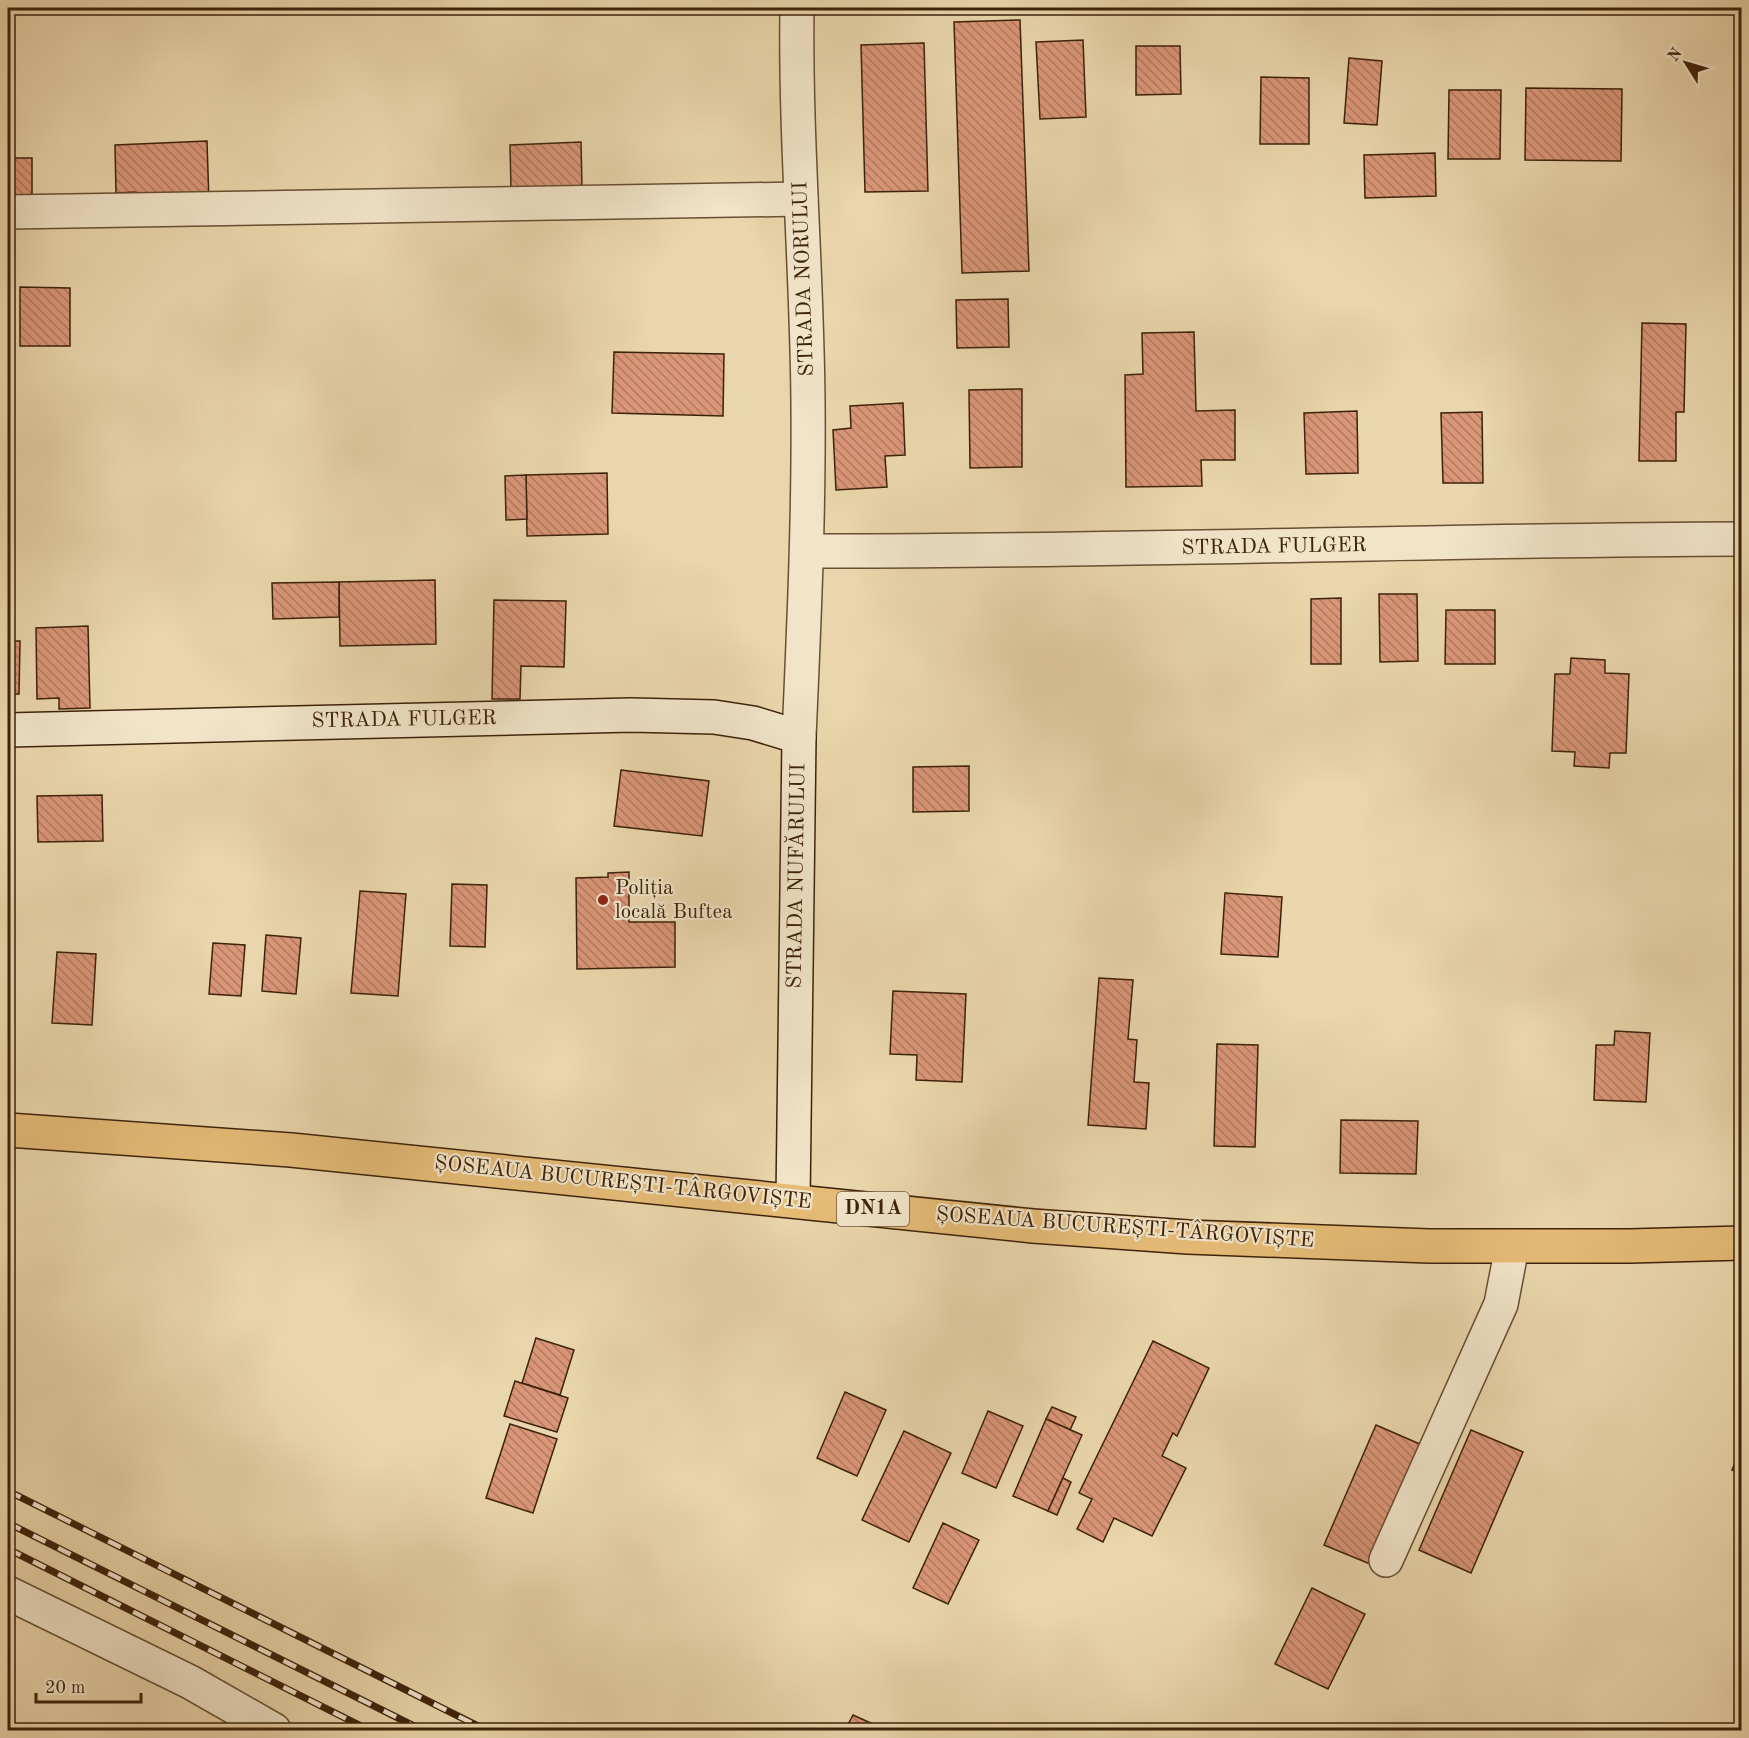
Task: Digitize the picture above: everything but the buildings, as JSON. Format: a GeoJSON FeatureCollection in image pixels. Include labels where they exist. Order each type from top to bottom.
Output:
{"type":"FeatureCollection","features":[{"type":"Feature","properties":{"kind":"main road","name":"ȘOSEAUA BUCUREȘTI-TÂRGOVIȘTE"},"geometry":{"type":"LineString","coordinates":[[8,1130],[291,1150],[1033,1226],[1188,1237],[1429,1246],[1630,1246],[1742,1243]]}},
{"type":"Feature","properties":{"kind":"street","name":"STRADA NORULUI"},"geometry":{"type":"LineString","coordinates":[[797,8],[808,401],[807,551]]}},
{"type":"Feature","properties":{"kind":"street"},"geometry":{"type":"LineString","coordinates":[[8,212],[801,199]]}},
{"type":"Feature","properties":{"kind":"street","name":"STRADA FULGER"},"geometry":{"type":"LineString","coordinates":[[807,551],[1050,550],[1742,539]]}},
{"type":"Feature","properties":{"kind":"street","name":"STRADA NUFĂRULUI"},"geometry":{"type":"LineString","coordinates":[[793,1200],[799,737],[807,551]]}},
{"type":"Feature","properties":{"kind":"street","name":"STRADA FULGER"},"geometry":{"type":"LineString","coordinates":[[8,730],[631,715],[714,717],[753,723],[799,737]]}},
{"type":"Feature","properties":{"kind":"street"},"geometry":{"type":"LineString","coordinates":[[1386,1560],[1501,1304],[1512,1246]]}},
{"type":"Feature","properties":{"kind":"street"},"geometry":{"type":"LineString","coordinates":[[8,1593],[190,1682],[241,1722],[274,1731]]}},
{"type":"Feature","properties":{"kind":"railway"},"geometry":{"type":"LineString","coordinates":[[8,1491],[486,1730]]}},
{"type":"Feature","properties":{"kind":"railway"},"geometry":{"type":"LineString","coordinates":[[8,1523],[422,1730]]}},
{"type":"Feature","properties":{"kind":"railway"},"geometry":{"type":"LineString","coordinates":[[8,1549],[369,1730]]}},
{"type":"Feature","properties":{"kind":"place","name":"Poliția locală Buftea"},"geometry":{"type":"Point","coordinates":[603,900]}}]}
